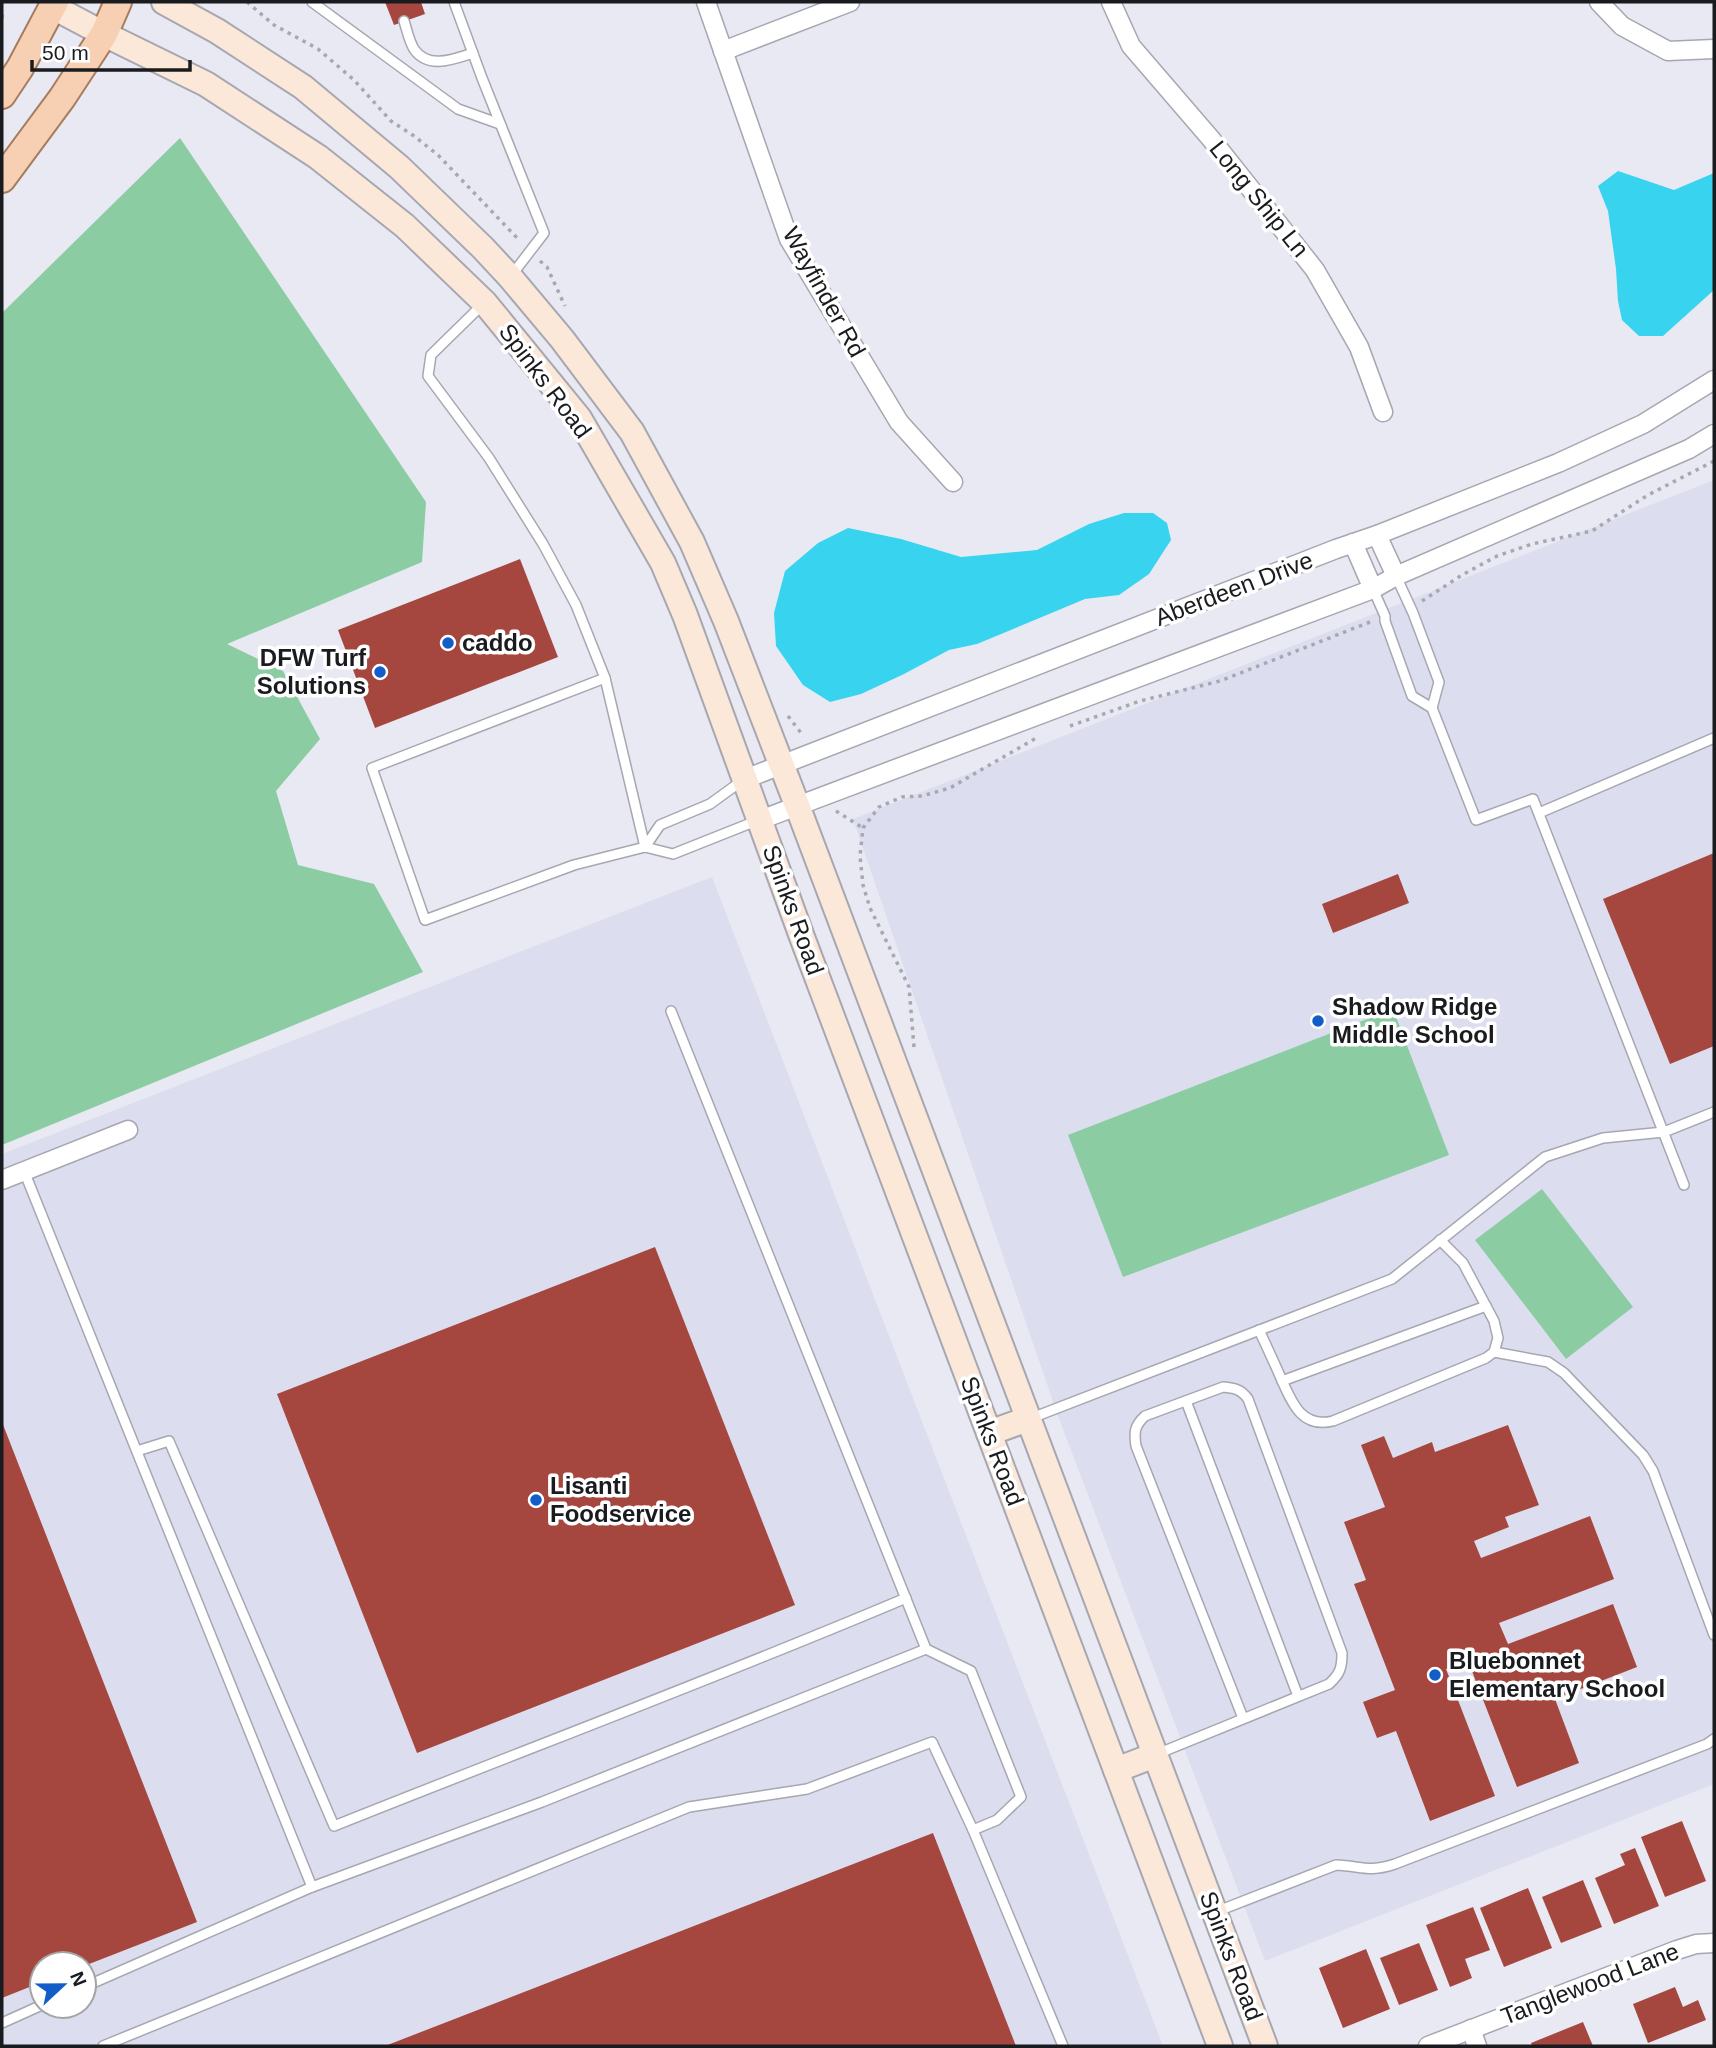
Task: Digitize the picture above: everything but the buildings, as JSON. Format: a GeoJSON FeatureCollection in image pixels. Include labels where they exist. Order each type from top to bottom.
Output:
{"type":"FeatureCollection","features":[{"type":"Feature","properties":{"kind":"main road"},"geometry":{"type":"LineString","coordinates":[[2,179],[62,98],[104,34],[118,2]]}},
{"type":"Feature","properties":{"kind":"main road","name":"Spinks Road"},"geometry":{"type":"LineString","coordinates":[[164,2],[217,31],[303,87],[400,167],[483,248],[562,339],[632,432],[692,542],[726,621],[797,805],[1265,2046]]}},
{"type":"Feature","properties":{"kind":"main road"},"geometry":{"type":"LineString","coordinates":[[2,95],[20,68],[51,3]]}},
{"type":"Feature","properties":{"kind":"main road","name":"Spinks Road"},"geometry":{"type":"LineString","coordinates":[[51,3],[104,34],[206,84],[318,157],[405,226],[485,303],[579,418],[663,563],[685,615],[806,949],[1220,2046]]}},
{"type":"Feature","properties":{"kind":"main road"},"geometry":{"type":"LineString","coordinates":[[485,303],[510,277]]}},
{"type":"Feature","properties":{"kind":"main road"},"geometry":{"type":"LineString","coordinates":[[989,1433],[1028,1419]]}},
{"type":"Feature","properties":{"kind":"main road"},"geometry":{"type":"LineString","coordinates":[[1116,1770],[1155,1755]]}},
{"type":"Feature","properties":{"kind":"street","name":"Wayfinder Rd"},"geometry":{"type":"LineString","coordinates":[[706,2],[789,239],[899,422],[953,482]]}},
{"type":"Feature","properties":{"kind":"street"},"geometry":{"type":"LineString","coordinates":[[723,51],[850,2]]}},
{"type":"Feature","properties":{"kind":"street","name":"Long Ship Ln"},"geometry":{"type":"LineString","coordinates":[[1111,2],[1131,46],[1211,139],[1315,270],[1359,348],[1383,412]]}},
{"type":"Feature","properties":{"kind":"street"},"geometry":{"type":"LineString","coordinates":[[1599,2],[1622,26],[1668,51],[1714,49]]}},
{"type":"Feature","properties":{"kind":"street","name":"Aberdeen Drive"},"geometry":{"type":"LineString","coordinates":[[745,779],[1558,463],[1643,424],[1714,380]]}},
{"type":"Feature","properties":{"kind":"street","name":"Aberdeen Drive"},"geometry":{"type":"LineString","coordinates":[[760,820],[1373,589],[1396,576],[1689,449],[1714,435]]}},
{"type":"Feature","properties":{"kind":"street"},"geometry":{"type":"LineString","coordinates":[[1377,535],[1396,576]]}},
{"type":"Feature","properties":{"kind":"street"},"geometry":{"type":"LineString","coordinates":[[1353,543],[1373,589]]}},
{"type":"Feature","properties":{"kind":"street"},"geometry":{"type":"LineString","coordinates":[[2,1180],[128,1130]]}},
{"type":"Feature","properties":{"kind":"street","name":"Tanglewood Lane"},"geometry":{"type":"LineString","coordinates":[[1428,2046],[1474,2038],[1677,1950],[1696,1944],[1714,1943]]}},
{"type":"Feature","properties":{"kind":"lane"},"geometry":{"type":"LineString","coordinates":[[312,2],[458,109],[500,124]]}},
{"type":"Feature","properties":{"kind":"lane"},"geometry":{"type":"LineString","coordinates":[[454,2],[544,233],[510,277]]}},
{"type":"Feature","properties":{"kind":"lane"},"geometry":{"type":"LineString","coordinates":[[404,21],[415,50],[428,60],[443,62],[472,53]]}},
{"type":"Feature","properties":{"kind":"lane"},"geometry":{"type":"LineString","coordinates":[[485,303],[430,355],[428,376],[489,458],[543,544],[576,606],[605,678],[646,846]]}},
{"type":"Feature","properties":{"kind":"lane"},"geometry":{"type":"LineString","coordinates":[[1396,576],[1438,682],[1432,709],[1476,820],[1533,799],[1684,1185]]}},
{"type":"Feature","properties":{"kind":"lane"},"geometry":{"type":"LineString","coordinates":[[1373,589],[1412,696],[1432,709]]}},
{"type":"Feature","properties":{"kind":"lane"},"geometry":{"type":"LineString","coordinates":[[605,678],[372,768],[425,920],[574,865],[646,846],[673,854],[760,820]]}},
{"type":"Feature","properties":{"kind":"lane"},"geometry":{"type":"LineString","coordinates":[[1539,813],[1714,738]]}},
{"type":"Feature","properties":{"kind":"lane"},"geometry":{"type":"LineString","coordinates":[[646,846],[660,825],[710,804],[745,779]]}},
{"type":"Feature","properties":{"kind":"lane"},"geometry":{"type":"LineString","coordinates":[[671,1011],[926,1649],[971,1671],[1021,1797],[997,1820],[973,1830]]}},
{"type":"Feature","properties":{"kind":"lane"},"geometry":{"type":"LineString","coordinates":[[1028,1419],[1392,1279],[1545,1157],[1603,1138],[1664,1132],[1714,1112]]}},
{"type":"Feature","properties":{"kind":"lane"},"geometry":{"type":"LineString","coordinates":[[24,1171],[312,1887]]}},
{"type":"Feature","properties":{"kind":"lane"},"geometry":{"type":"LineString","coordinates":[[1259,1330],[1294,1406],[1312,1421],[1324,1423],[1486,1358],[1494,1352],[1498,1338],[1494,1321],[1462,1263],[1440,1240]]}},
{"type":"Feature","properties":{"kind":"lane"},"geometry":{"type":"LineString","coordinates":[[1282,1381],[1486,1306]]}},
{"type":"Feature","properties":{"kind":"lane"},"geometry":{"type":"LineString","coordinates":[[1494,1352],[1548,1362],[1564,1373],[1643,1455],[1653,1471],[1714,1634]]}},
{"type":"Feature","properties":{"kind":"lane"},"geometry":{"type":"LineString","coordinates":[[1155,1755],[1329,1684],[1342,1670],[1342,1653],[1252,1409],[1244,1393],[1235,1388],[1223,1387],[1145,1416],[1137,1423],[1134,1433],[1136,1446],[1243,1718]]}},
{"type":"Feature","properties":{"kind":"lane"},"geometry":{"type":"LineString","coordinates":[[1186,1401],[1298,1696]]}},
{"type":"Feature","properties":{"kind":"lane"},"geometry":{"type":"LineString","coordinates":[[137,1451],[169,1441],[334,1826],[762,1659],[906,1598]]}},
{"type":"Feature","properties":{"kind":"lane"},"geometry":{"type":"LineString","coordinates":[[98,1981],[312,1887],[542,1802],[926,1649]]}},
{"type":"Feature","properties":{"kind":"lane"},"geometry":{"type":"LineString","coordinates":[[1214,1913],[1336,1866],[1379,1869],[1395,1864],[1707,1744],[1714,1739]]}},
{"type":"Feature","properties":{"kind":"lane"},"geometry":{"type":"LineString","coordinates":[[103,2046],[690,1807],[807,1789],[932,1742],[973,1830],[1063,2046]]}},
{"type":"Feature","properties":{"kind":"lane"},"geometry":{"type":"LineString","coordinates":[[2,2023],[28,2012]]}},
{"type":"Feature","properties":{"kind":"path"},"geometry":{"type":"LineString","coordinates":[[247,2],[274,25],[318,49],[354,80],[391,121],[438,155],[547,267],[569,314]]}},
{"type":"Feature","properties":{"kind":"path"},"geometry":{"type":"LineString","coordinates":[[2,18],[3,10]]}},
{"type":"Feature","properties":{"kind":"path"},"geometry":{"type":"LineString","coordinates":[[1409,607],[1497,556],[1532,544],[1592,531],[1648,495],[1714,461]]}},
{"type":"Feature","properties":{"kind":"path"},"geometry":{"type":"LineString","coordinates":[[1061,729],[1140,701],[1220,681],[1385,616]]}},
{"type":"Feature","properties":{"kind":"path"},"geometry":{"type":"LineString","coordinates":[[914,1053],[909,987],[870,908],[863,886],[860,856],[863,828],[879,807],[902,797],[922,796],[950,788],[1036,738]]}},
{"type":"Feature","properties":{"kind":"path"},"geometry":{"type":"LineString","coordinates":[[836,811],[863,828]]}},
{"type":"Feature","properties":{"kind":"shaded area","name":"Shadow Ridge Middle School"},"geometry":{"type":"Polygon","coordinates":[[[1714,480],[1714,1784],[1265,1961],[1058,1416],[853,819],[1714,480]]]}},
{"type":"Feature","properties":{"kind":"shaded area"},"geometry":{"type":"Polygon","coordinates":[[[712,877],[1163,2046],[2,2046],[2,1154],[712,877]]]}},
{"type":"Feature","properties":{"kind":"green space"},"geometry":{"type":"Polygon","coordinates":[[[180,138],[426,502],[422,562],[227,644],[283,671],[320,739],[276,791],[298,865],[374,884],[423,972],[2,1145],[2,313],[180,138]]]}},
{"type":"Feature","properties":{"kind":"green space"},"geometry":{"type":"Polygon","coordinates":[[[1393,1009],[1449,1155],[1123,1277],[1068,1135],[1393,1009]]]}},
{"type":"Feature","properties":{"kind":"green space"},"geometry":{"type":"Polygon","coordinates":[[[1542,1189],[1633,1307],[1566,1359],[1475,1240],[1542,1189]]]}},
{"type":"Feature","properties":{"kind":"water"},"geometry":{"type":"Polygon","coordinates":[[[1618,171],[1674,190],[1714,173],[1714,290],[1663,336],[1639,336],[1622,320],[1608,211],[1598,186],[1618,171]]]}},
{"type":"Feature","properties":{"kind":"water"},"geometry":{"type":"Polygon","coordinates":[[[1124,513],[1153,513],[1167,523],[1171,540],[1149,574],[1119,595],[1085,599],[977,644],[949,650],[861,694],[830,702],[803,685],[776,646],[774,613],[785,571],[818,543],[848,528],[901,539],[961,557],[1037,550],[1089,524],[1124,513]]]}},
{"type":"Feature","properties":{"kind":"place","name":"caddo"},"geometry":{"type":"Point","coordinates":[448,643]}},
{"type":"Feature","properties":{"kind":"place","name":"DFW Turf Solutions"},"geometry":{"type":"Point","coordinates":[380,672]}},
{"type":"Feature","properties":{"kind":"place","name":"Shadow Ridge Middle School"},"geometry":{"type":"Point","coordinates":[1318,1021]}},
{"type":"Feature","properties":{"kind":"place","name":"Lisanti Foodservice"},"geometry":{"type":"Point","coordinates":[536,1500]}},
{"type":"Feature","properties":{"kind":"place","name":"Bluebonnet Elementary School"},"geometry":{"type":"Point","coordinates":[1435,1675]}}]}
